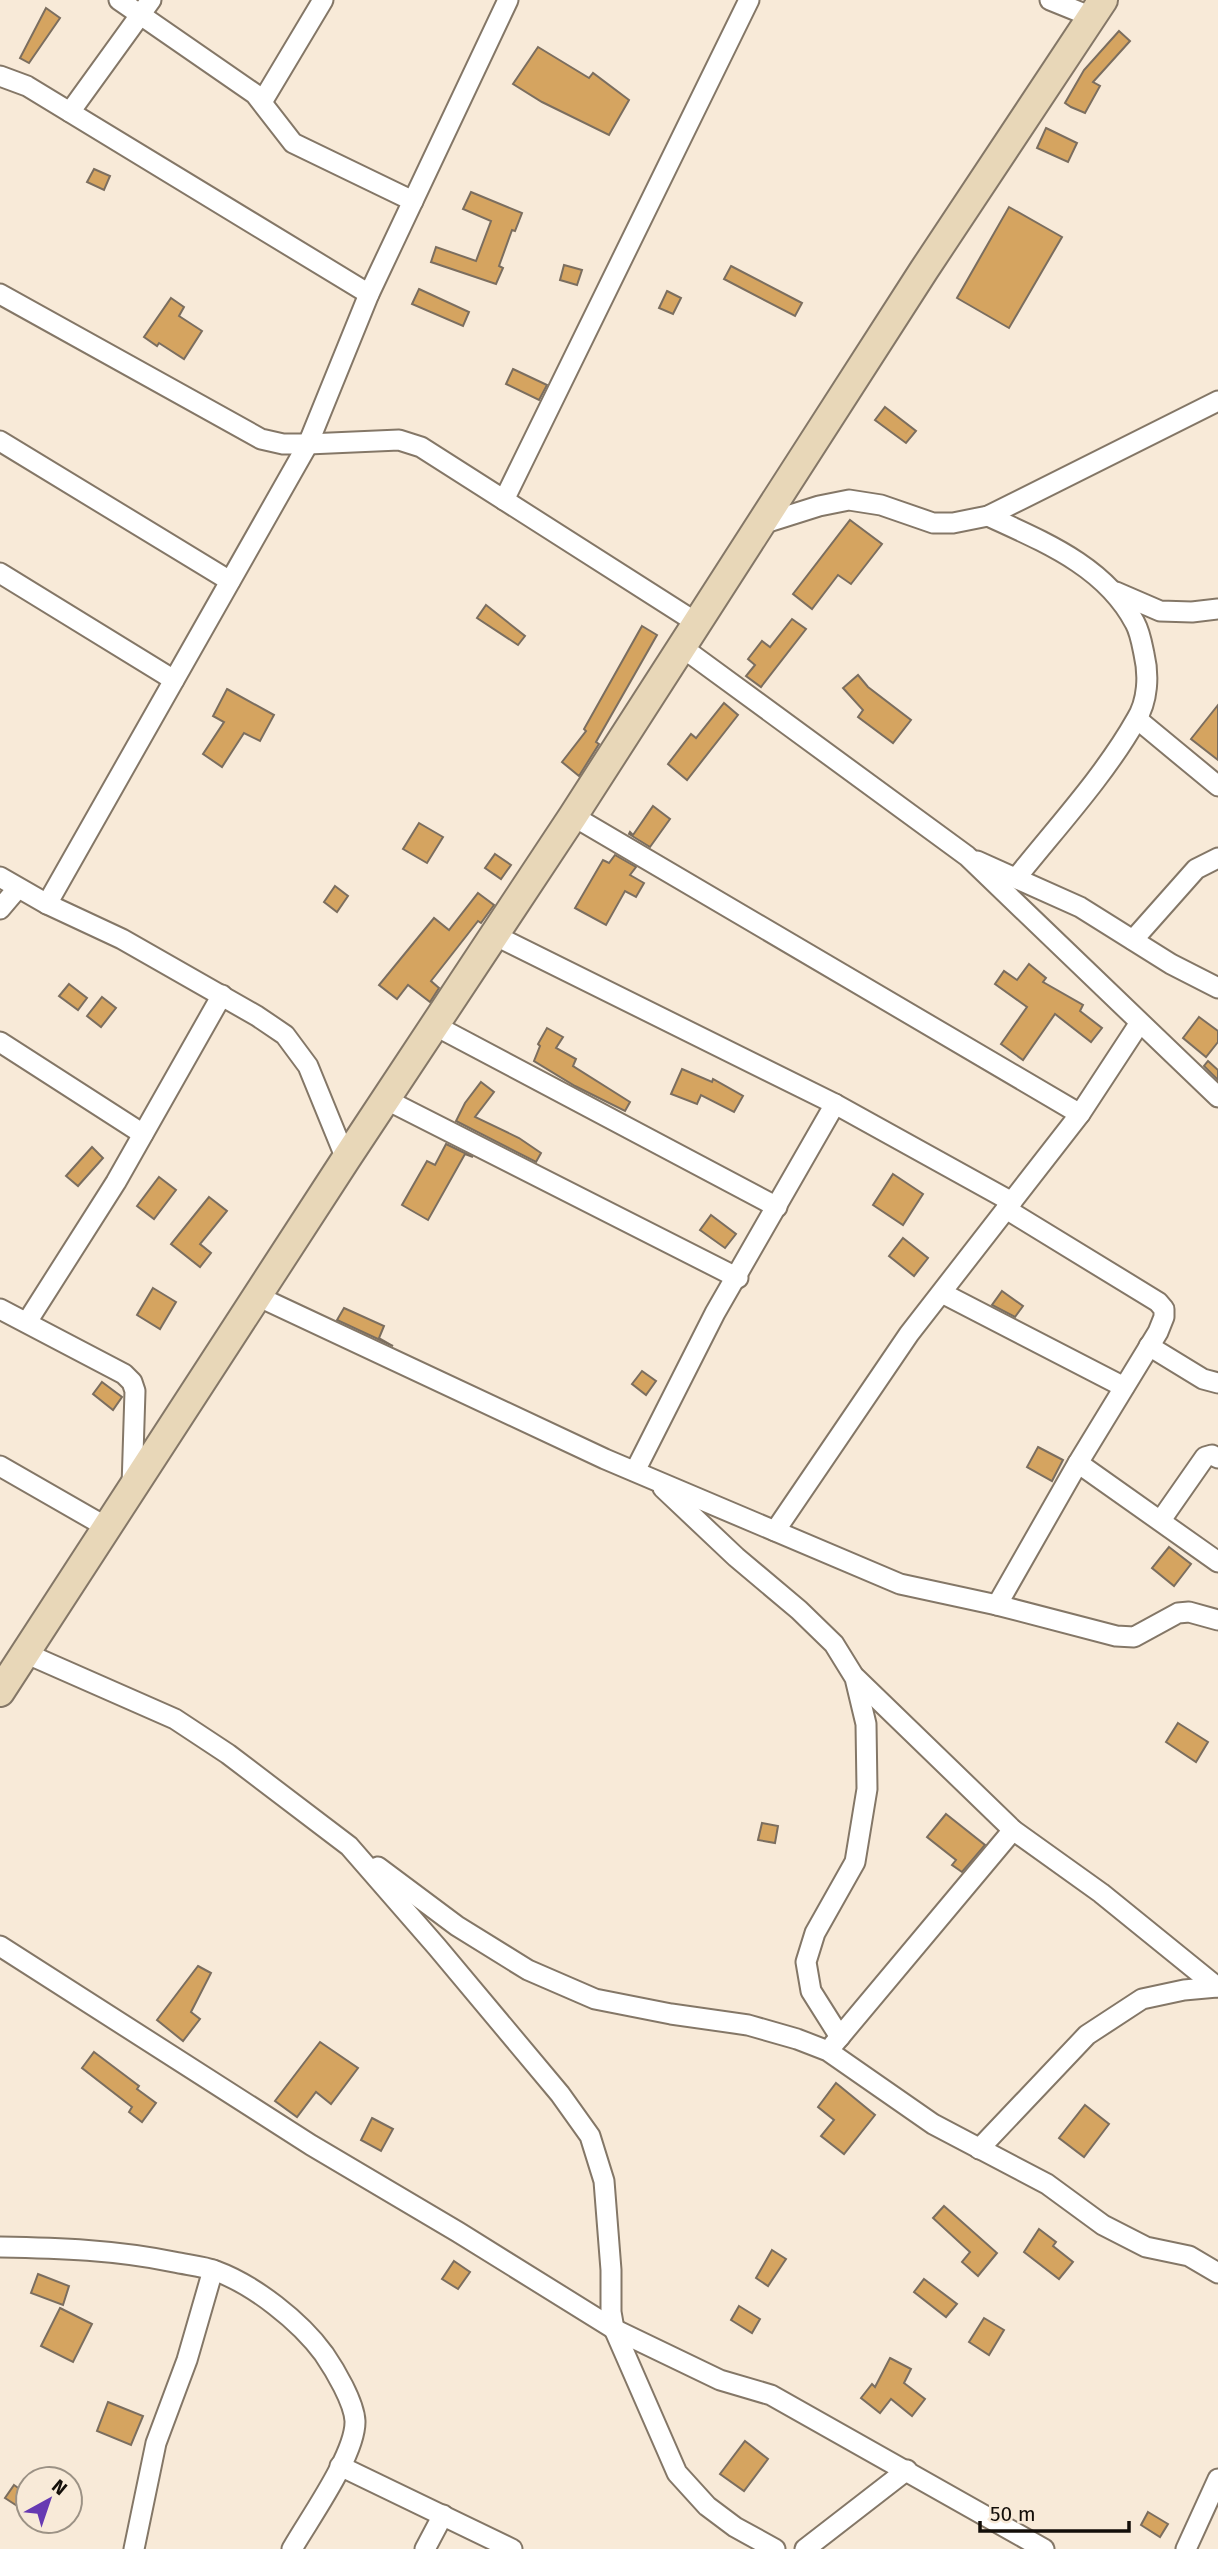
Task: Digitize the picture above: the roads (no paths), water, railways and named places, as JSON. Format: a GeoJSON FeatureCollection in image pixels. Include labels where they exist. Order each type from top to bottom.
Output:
{"type":"FeatureCollection","features":[{"type":"Feature","properties":{"kind":"street"},"geometry":{"type":"LineString","coordinates":[[119,0],[146,8],[255,94],[293,143],[413,201]]}},
{"type":"Feature","properties":{"kind":"street"},"geometry":{"type":"LineString","coordinates":[[262,102],[323,0]]}},
{"type":"Feature","properties":{"kind":"street"},"geometry":{"type":"LineString","coordinates":[[47,904],[308,444],[369,295],[508,0]]}},
{"type":"Feature","properties":{"kind":"street"},"geometry":{"type":"LineString","coordinates":[[504,500],[749,0]]}},
{"type":"Feature","properties":{"kind":"street"},"geometry":{"type":"LineString","coordinates":[[0,1692],[385,1099],[683,648],[924,270],[1098,9],[1050,0]]}},
{"type":"Feature","properties":{"kind":"street"},"geometry":{"type":"LineString","coordinates":[[70,112],[146,8]]}},
{"type":"Feature","properties":{"kind":"street"},"geometry":{"type":"LineString","coordinates":[[0,76],[27,86],[369,295]]}},
{"type":"Feature","properties":{"kind":"street"},"geometry":{"type":"LineString","coordinates":[[0,294],[261,439],[284,444],[399,440],[421,447],[697,623]]}},
{"type":"Feature","properties":{"kind":"street"},"geometry":{"type":"LineString","coordinates":[[762,524],[819,506],[849,500],[881,505],[933,523],[953,523],[988,516],[1218,401]]}},
{"type":"Feature","properties":{"kind":"street"},"geometry":{"type":"LineString","coordinates":[[0,442],[230,581]]}},
{"type":"Feature","properties":{"kind":"street"},"geometry":{"type":"LineString","coordinates":[[988,516],[1052,545],[1116,592],[1160,611],[1192,612],[1218,609]]}},
{"type":"Feature","properties":{"kind":"street"},"geometry":{"type":"LineString","coordinates":[[0,573],[174,680]]}},
{"type":"Feature","properties":{"kind":"street"},"geometry":{"type":"LineString","coordinates":[[1017,877],[1089,786],[1137,719],[1149,672],[1137,625],[1116,592]]}},
{"type":"Feature","properties":{"kind":"street"},"geometry":{"type":"LineString","coordinates":[[683,648],[967,856],[1218,1097]]}},
{"type":"Feature","properties":{"kind":"street"},"geometry":{"type":"LineString","coordinates":[[1137,719],[1218,786]]}},
{"type":"Feature","properties":{"kind":"street"},"geometry":{"type":"LineString","coordinates":[[573,817],[1080,1114]]}},
{"type":"Feature","properties":{"kind":"street"},"geometry":{"type":"LineString","coordinates":[[967,856],[1080,907],[1171,964],[1218,988]]}},
{"type":"Feature","properties":{"kind":"street"},"geometry":{"type":"LineString","coordinates":[[1133,940],[1196,869],[1218,858]]}},
{"type":"Feature","properties":{"kind":"street"},"geometry":{"type":"LineString","coordinates":[[0,877],[47,904],[122,939],[222,995],[285,1035],[308,1066],[346,1159]]}},
{"type":"Feature","properties":{"kind":"street"},"geometry":{"type":"LineString","coordinates":[[0,909],[18,889]]}},
{"type":"Feature","properties":{"kind":"street"},"geometry":{"type":"LineString","coordinates":[[494,935],[835,1104],[1009,1206],[1158,1302],[1164,1309],[1164,1317],[1149,1346],[997,1605]]}},
{"type":"Feature","properties":{"kind":"street"},"geometry":{"type":"LineString","coordinates":[[27,1322],[116,1182],[222,995]]}},
{"type":"Feature","properties":{"kind":"street"},"geometry":{"type":"LineString","coordinates":[[775,1531],[909,1334],[1080,1114],[1139,1024]]}},
{"type":"Feature","properties":{"kind":"street"},"geometry":{"type":"LineString","coordinates":[[434,1025],[777,1207]]}},
{"type":"Feature","properties":{"kind":"street"},"geometry":{"type":"LineString","coordinates":[[0,1042],[143,1134]]}},
{"type":"Feature","properties":{"kind":"street"},"geometry":{"type":"LineString","coordinates":[[385,1099],[738,1278]]}},
{"type":"Feature","properties":{"kind":"street"},"geometry":{"type":"LineString","coordinates":[[635,1471],[715,1313],[738,1278],[835,1104]]}},
{"type":"Feature","properties":{"kind":"street"},"geometry":{"type":"LineString","coordinates":[[942,1293],[1124,1387]]}},
{"type":"Feature","properties":{"kind":"street"},"geometry":{"type":"LineString","coordinates":[[257,1296],[655,1480],[900,1584],[997,1605],[1116,1636],[1134,1637],[1178,1613],[1189,1612],[1218,1620]]}},
{"type":"Feature","properties":{"kind":"street"},"geometry":{"type":"LineString","coordinates":[[0,1309],[124,1374],[132,1382],[135,1391],[132,1491]]}},
{"type":"Feature","properties":{"kind":"street"},"geometry":{"type":"LineString","coordinates":[[1149,1346],[1203,1379],[1218,1384]]}},
{"type":"Feature","properties":{"kind":"street"},"geometry":{"type":"LineString","coordinates":[[1161,1521],[1205,1457],[1212,1455],[1218,1458]]}},
{"type":"Feature","properties":{"kind":"street"},"geometry":{"type":"LineString","coordinates":[[1078,1463],[1218,1562]]}},
{"type":"Feature","properties":{"kind":"street"},"geometry":{"type":"LineString","coordinates":[[0,1466],[108,1528]]}},
{"type":"Feature","properties":{"kind":"street"},"geometry":{"type":"LineString","coordinates":[[655,1480],[834,1644],[855,1678],[1013,1830],[1101,1893],[1217,1987]]}},
{"type":"Feature","properties":{"kind":"street"},"geometry":{"type":"LineString","coordinates":[[25,1653],[175,1719],[228,1754],[481,1941],[528,1970],[595,1999],[748,2025],[797,2039],[834,2044]]}},
{"type":"Feature","properties":{"kind":"street"},"geometry":{"type":"LineString","coordinates":[[855,1678],[866,1724],[867,1789],[855,1862],[815,1933],[806,1962],[811,1991],[834,2044],[933,2124],[1048,2184],[1103,2225],[1146,2247],[1189,2256],[1218,2273]]}},
{"type":"Feature","properties":{"kind":"street"},"geometry":{"type":"LineString","coordinates":[[834,2044],[1013,1830]]}},
{"type":"Feature","properties":{"kind":"street"},"geometry":{"type":"LineString","coordinates":[[349,1846],[560,2094],[590,2136],[604,2181],[614,2329],[677,2473],[707,2506],[735,2527],[775,2549]]}},
{"type":"Feature","properties":{"kind":"street"},"geometry":{"type":"LineString","coordinates":[[0,1946],[311,2146],[458,2232],[614,2329],[720,2380],[771,2395],[1044,2549]]}},
{"type":"Feature","properties":{"kind":"street"},"geometry":{"type":"LineString","coordinates":[[979,2149],[1087,2035],[1142,1999],[1184,1990],[1217,1987]]}},
{"type":"Feature","properties":{"kind":"street"},"geometry":{"type":"LineString","coordinates":[[0,2247],[75,2249],[152,2257],[213,2270],[238,2280],[290,2318],[317,2345],[335,2369],[355,2421],[350,2447],[292,2549]]}},
{"type":"Feature","properties":{"kind":"street"},"geometry":{"type":"LineString","coordinates":[[134,2549],[156,2443],[187,2360],[213,2270]]}},
{"type":"Feature","properties":{"kind":"street"},"geometry":{"type":"LineString","coordinates":[[340,2466],[512,2549]]}},
{"type":"Feature","properties":{"kind":"street"},"geometry":{"type":"LineString","coordinates":[[805,2549],[907,2470]]}},
{"type":"Feature","properties":{"kind":"street"},"geometry":{"type":"LineString","coordinates":[[1186,2549],[1218,2479]]}},
{"type":"Feature","properties":{"kind":"street"},"geometry":{"type":"LineString","coordinates":[[425,2549],[443,2515]]}}]}
